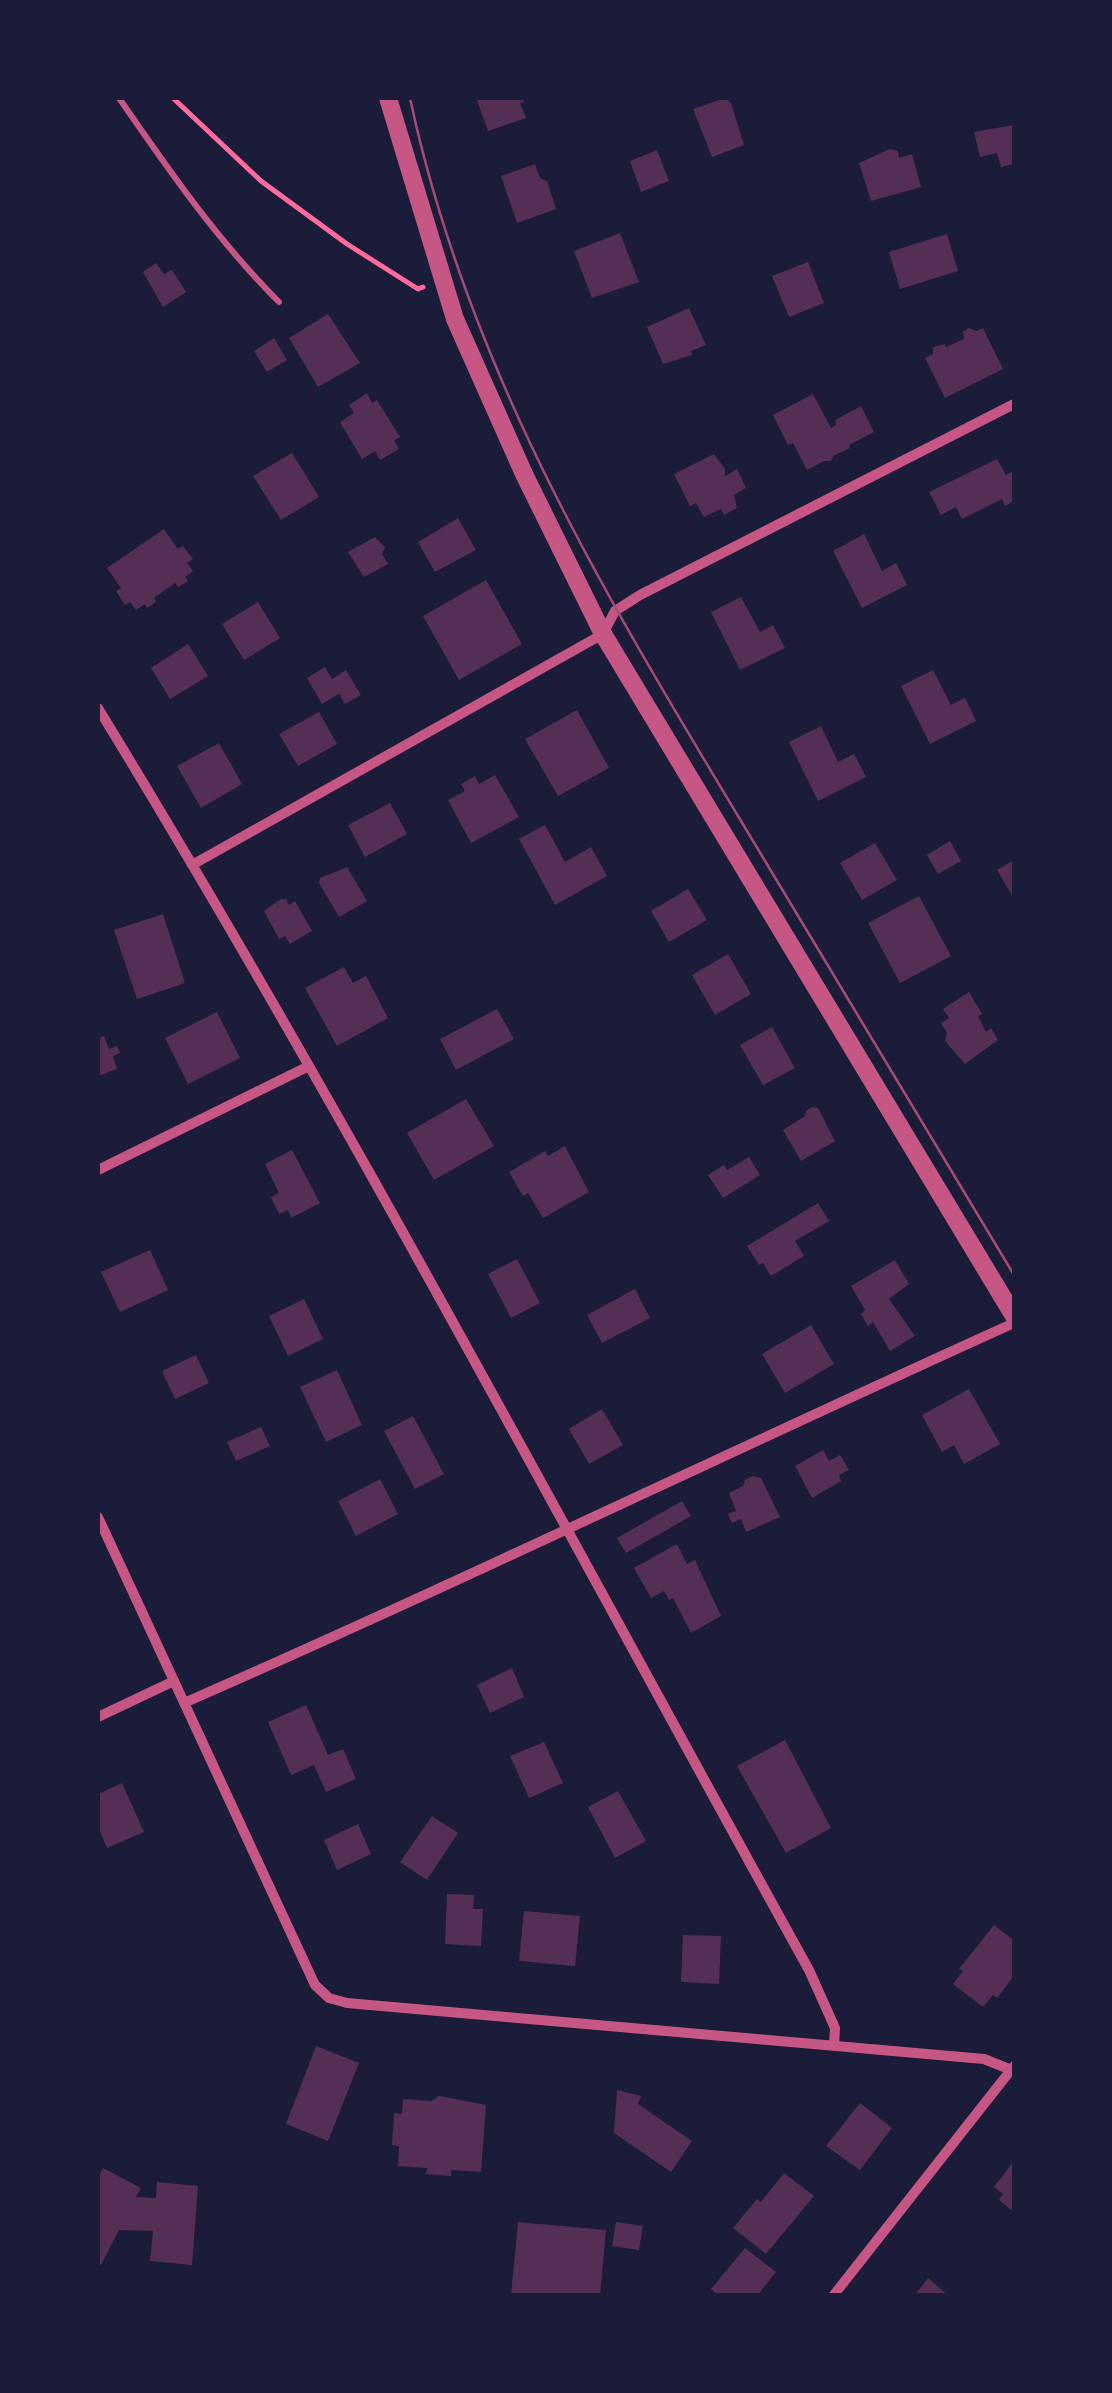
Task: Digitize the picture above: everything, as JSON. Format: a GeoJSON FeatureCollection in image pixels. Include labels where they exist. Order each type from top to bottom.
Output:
{"type":"FeatureCollection","features":[{"type":"Feature","properties":{"kind":"street"},"geometry":{"type":"LineString","coordinates":[[184,1704],[386,1615],[1014,1319],[602,634],[524,474],[460,329],[388,98]]}},
{"type":"Feature","properties":{"kind":"street"},"geometry":{"type":"LineString","coordinates":[[192,865],[602,634],[615,611],[640,595],[1014,404]]}},
{"type":"Feature","properties":{"kind":"street"},"geometry":{"type":"LineString","coordinates":[[98,708],[192,865],[567,1529],[808,1970],[835,2028],[834,2046]]}},
{"type":"Feature","properties":{"kind":"street"},"geometry":{"type":"LineString","coordinates":[[98,1170],[307,1067]]}},
{"type":"Feature","properties":{"kind":"street"},"geometry":{"type":"LineString","coordinates":[[98,1518],[316,1984],[329,1998],[346,2003],[984,2059],[1014,2069],[834,2296]]}},
{"type":"Feature","properties":{"kind":"street"},"geometry":{"type":"LineString","coordinates":[[98,1717],[174,1681]]}},
{"type":"Feature","properties":{"kind":"lane"},"geometry":{"type":"LineString","coordinates":[[119,98],[242,264],[279,302]]}},
{"type":"Feature","properties":{"kind":"path"},"geometry":{"type":"LineString","coordinates":[[173,98],[261,182],[347,244],[418,289],[443,280]]}},
{"type":"Feature","properties":{"kind":"building"},"geometry":{"type":"Polygon","coordinates":[[[522,98],[526,118],[488,131],[477,100],[522,98]]]}},
{"type":"Feature","properties":{"kind":"building"},"geometry":{"type":"Polygon","coordinates":[[[725,98],[731,103],[744,145],[712,157],[693,109],[725,98]]]}},
{"type":"Feature","properties":{"kind":"building"},"geometry":{"type":"Polygon","coordinates":[[[1014,125],[1014,164],[1001,167],[997,153],[980,157],[974,132],[1014,125]]]}},
{"type":"Feature","properties":{"kind":"building"},"geometry":{"type":"Polygon","coordinates":[[[890,149],[898,151],[899,158],[912,154],[921,187],[871,201],[859,163],[890,149]]]}},
{"type":"Feature","properties":{"kind":"building"},"geometry":{"type":"Polygon","coordinates":[[[657,150],[669,181],[641,192],[630,161],[657,150]]]}},
{"type":"Feature","properties":{"kind":"building"},"geometry":{"type":"Polygon","coordinates":[[[535,164],[540,178],[547,181],[556,209],[517,223],[501,176],[535,164]]]}},
{"type":"Feature","properties":{"kind":"building"},"geometry":{"type":"Polygon","coordinates":[[[620,233],[639,282],[592,298],[574,251],[620,233]]]}},
{"type":"Feature","properties":{"kind":"building"},"geometry":{"type":"Polygon","coordinates":[[[947,234],[958,271],[900,289],[889,252],[947,234]]]}},
{"type":"Feature","properties":{"kind":"building"},"geometry":{"type":"Polygon","coordinates":[[[808,262],[824,303],[789,317],[772,276],[808,262]]]}},
{"type":"Feature","properties":{"kind":"building"},"geometry":{"type":"Polygon","coordinates":[[[156,263],[164,274],[172,270],[186,292],[163,307],[143,272],[156,263]]]}},
{"type":"Feature","properties":{"kind":"building"},"geometry":{"type":"Polygon","coordinates":[[[689,308],[706,345],[691,351],[692,355],[663,364],[647,327],[689,308]]]}},
{"type":"Feature","properties":{"kind":"building"},"geometry":{"type":"Polygon","coordinates":[[[328,314],[360,363],[318,387],[289,338],[328,314]]]}},
{"type":"Feature","properties":{"kind":"building"},"geometry":{"type":"Polygon","coordinates":[[[983,328],[1003,369],[945,398],[925,358],[933,354],[933,347],[946,347],[964,339],[963,332],[983,328]]]}},
{"type":"Feature","properties":{"kind":"building"},"geometry":{"type":"Polygon","coordinates":[[[274,338],[287,360],[267,372],[254,351],[274,338]]]}},
{"type":"Feature","properties":{"kind":"building"},"geometry":{"type":"Polygon","coordinates":[[[367,393],[372,403],[377,400],[400,437],[394,440],[399,449],[380,460],[375,451],[362,459],[340,422],[354,413],[349,405],[367,393]]]}},
{"type":"Feature","properties":{"kind":"building"},"geometry":{"type":"Polygon","coordinates":[[[813,394],[831,428],[836,425],[835,420],[861,406],[874,432],[849,445],[831,461],[807,470],[793,443],[788,445],[773,415],[813,394]]]}},
{"type":"Feature","properties":{"kind":"building"},"geometry":{"type":"Polygon","coordinates":[[[292,453],[319,497],[281,520],[253,476],[292,453]]]}},
{"type":"Feature","properties":{"kind":"building"},"geometry":{"type":"Polygon","coordinates":[[[714,454],[725,469],[725,476],[737,469],[746,488],[734,495],[737,508],[724,515],[721,509],[704,517],[696,503],[690,506],[674,474],[714,454]]]}},
{"type":"Feature","properties":{"kind":"building"},"geometry":{"type":"Polygon","coordinates":[[[997,459],[1006,475],[1014,471],[1014,501],[1005,506],[1002,499],[962,519],[956,507],[941,515],[929,492],[997,459]]]}},
{"type":"Feature","properties":{"kind":"building"},"geometry":{"type":"Polygon","coordinates":[[[458,518],[476,550],[435,572],[418,542],[458,518]]]}},
{"type":"Feature","properties":{"kind":"building"},"geometry":{"type":"Polygon","coordinates":[[[164,529],[178,549],[183,546],[193,559],[187,563],[193,571],[185,577],[188,581],[178,587],[175,583],[154,598],[156,602],[136,610],[130,602],[125,605],[116,591],[121,588],[107,568],[164,529]]]}},
{"type":"Feature","properties":{"kind":"building"},"geometry":{"type":"Polygon","coordinates":[[[864,534],[882,571],[896,563],[907,585],[862,608],[833,551],[864,534]]]}},
{"type":"Feature","properties":{"kind":"building"},"geometry":{"type":"Polygon","coordinates":[[[375,537],[385,547],[382,554],[388,564],[364,577],[348,552],[375,537]]]}},
{"type":"Feature","properties":{"kind":"building"},"geometry":{"type":"Polygon","coordinates":[[[486,580],[522,644],[459,680],[423,616],[486,580]]]}},
{"type":"Feature","properties":{"kind":"building"},"geometry":{"type":"Polygon","coordinates":[[[741,597],[760,632],[773,625],[785,648],[740,670],[711,612],[741,597]]]}},
{"type":"Feature","properties":{"kind":"building"},"geometry":{"type":"Polygon","coordinates":[[[258,602],[280,638],[244,660],[222,624],[258,602]]]}},
{"type":"Feature","properties":{"kind":"building"},"geometry":{"type":"Polygon","coordinates":[[[188,644],[208,676],[170,699],[151,668],[188,644]]]}},
{"type":"Feature","properties":{"kind":"building"},"geometry":{"type":"Polygon","coordinates":[[[325,667],[332,679],[346,670],[361,695],[345,704],[339,694],[322,704],[307,678],[325,667]]]}},
{"type":"Feature","properties":{"kind":"building"},"geometry":{"type":"Polygon","coordinates":[[[933,670],[951,705],[965,698],[976,721],[930,744],[901,686],[933,670]]]}},
{"type":"Feature","properties":{"kind":"building"},"geometry":{"type":"Polygon","coordinates":[[[577,710],[609,768],[558,796],[525,739],[577,710]]]}},
{"type":"Feature","properties":{"kind":"building"},"geometry":{"type":"Polygon","coordinates":[[[319,712],[337,744],[298,766],[279,734],[319,712]]]}},
{"type":"Feature","properties":{"kind":"building"},"geometry":{"type":"Polygon","coordinates":[[[821,726],[838,762],[854,754],[866,777],[818,801],[789,742],[821,726]]]}},
{"type":"Feature","properties":{"kind":"building"},"geometry":{"type":"Polygon","coordinates":[[[219,743],[242,784],[201,808],[177,766],[219,743]]]}},
{"type":"Feature","properties":{"kind":"building"},"geometry":{"type":"Polygon","coordinates":[[[495,775],[519,817],[471,843],[448,800],[465,791],[461,784],[475,776],[479,784],[495,775]]]}},
{"type":"Feature","properties":{"kind":"building"},"geometry":{"type":"Polygon","coordinates":[[[390,803],[407,834],[365,857],[348,825],[390,803]]]}},
{"type":"Feature","properties":{"kind":"building"},"geometry":{"type":"Polygon","coordinates":[[[545,825],[565,862],[591,847],[607,876],[555,905],[519,839],[545,825]]]}},
{"type":"Feature","properties":{"kind":"building"},"geometry":{"type":"Polygon","coordinates":[[[950,841],[961,861],[938,874],[927,855],[950,841]]]}},
{"type":"Feature","properties":{"kind":"building"},"geometry":{"type":"Polygon","coordinates":[[[875,843],[897,880],[862,900],[840,863],[875,843]]]}},
{"type":"Feature","properties":{"kind":"building"},"geometry":{"type":"Polygon","coordinates":[[[1014,860],[1014,899],[997,870],[1014,860]]]}},
{"type":"Feature","properties":{"kind":"building"},"geometry":{"type":"Polygon","coordinates":[[[347,867],[367,901],[339,917],[319,883],[320,878],[347,867]]]}},
{"type":"Feature","properties":{"kind":"building"},"geometry":{"type":"Polygon","coordinates":[[[688,889],[707,920],[669,942],[651,911],[688,889]]]}},
{"type":"Feature","properties":{"kind":"building"},"geometry":{"type":"Polygon","coordinates":[[[919,896],[951,956],[900,983],[868,923],[919,896]]]}},
{"type":"Feature","properties":{"kind":"building"},"geometry":{"type":"Polygon","coordinates":[[[281,899],[289,905],[295,901],[312,931],[290,944],[285,936],[279,939],[264,911],[281,899]]]}},
{"type":"Feature","properties":{"kind":"building"},"geometry":{"type":"Polygon","coordinates":[[[163,914],[185,983],[137,999],[114,930],[163,914]]]}},
{"type":"Feature","properties":{"kind":"building"},"geometry":{"type":"Polygon","coordinates":[[[728,954],[751,994],[715,1015],[692,975],[728,954]]]}},
{"type":"Feature","properties":{"kind":"building"},"geometry":{"type":"Polygon","coordinates":[[[344,967],[353,983],[366,976],[388,1018],[337,1046],[305,988],[344,967]]]}},
{"type":"Feature","properties":{"kind":"building"},"geometry":{"type":"Polygon","coordinates":[[[969,992],[982,1014],[978,1016],[986,1032],[991,1028],[998,1040],[965,1064],[945,1041],[947,1033],[941,1023],[949,1018],[943,1009],[969,992]]]}},
{"type":"Feature","properties":{"kind":"building"},"geometry":{"type":"Polygon","coordinates":[[[497,1009],[514,1039],[456,1070],[440,1039],[497,1009]]]}},
{"type":"Feature","properties":{"kind":"building"},"geometry":{"type":"Polygon","coordinates":[[[217,1012],[240,1058],[188,1084],[165,1038],[217,1012]]]}},
{"type":"Feature","properties":{"kind":"building"},"geometry":{"type":"Polygon","coordinates":[[[772,1027],[795,1068],[763,1085],[740,1045],[772,1027]]]}},
{"type":"Feature","properties":{"kind":"building"},"geometry":{"type":"Polygon","coordinates":[[[104,1036],[109,1049],[117,1046],[120,1053],[113,1056],[117,1069],[98,1076],[98,1039],[104,1036]]]}},
{"type":"Feature","properties":{"kind":"building"},"geometry":{"type":"Polygon","coordinates":[[[466,1099],[494,1146],[434,1180],[407,1133],[466,1099]]]}},
{"type":"Feature","properties":{"kind":"building"},"geometry":{"type":"Polygon","coordinates":[[[812,1107],[818,1108],[835,1141],[801,1161],[783,1130],[812,1107]]]}},
{"type":"Feature","properties":{"kind":"building"},"geometry":{"type":"Polygon","coordinates":[[[565,1146],[589,1192],[543,1218],[528,1193],[523,1196],[509,1172],[545,1151],[548,1156],[565,1146]]]}},
{"type":"Feature","properties":{"kind":"building"},"geometry":{"type":"Polygon","coordinates":[[[292,1150],[320,1203],[291,1218],[288,1210],[279,1214],[271,1197],[279,1193],[265,1164],[292,1150]]]}},
{"type":"Feature","properties":{"kind":"building"},"geometry":{"type":"Polygon","coordinates":[[[749,1157],[760,1175],[723,1198],[708,1175],[724,1165],[727,1170],[749,1157]]]}},
{"type":"Feature","properties":{"kind":"building"},"geometry":{"type":"Polygon","coordinates":[[[818,1203],[829,1221],[795,1241],[804,1256],[771,1276],[747,1246],[818,1203]]]}},
{"type":"Feature","properties":{"kind":"building"},"geometry":{"type":"Polygon","coordinates":[[[150,1250],[168,1290],[120,1312],[101,1272],[150,1250]]]}},
{"type":"Feature","properties":{"kind":"building"},"geometry":{"type":"Polygon","coordinates":[[[517,1259],[540,1303],[511,1318],[488,1274],[517,1259]]]}},
{"type":"Feature","properties":{"kind":"building"},"geometry":{"type":"Polygon","coordinates":[[[895,1260],[909,1284],[889,1299],[915,1336],[890,1351],[873,1322],[868,1326],[861,1314],[865,1310],[851,1286],[895,1260]]]}},
{"type":"Feature","properties":{"kind":"building"},"geometry":{"type":"Polygon","coordinates":[[[635,1289],[650,1318],[602,1343],[587,1315],[635,1289]]]}},
{"type":"Feature","properties":{"kind":"building"},"geometry":{"type":"Polygon","coordinates":[[[304,1299],[323,1339],[288,1356],[269,1316],[304,1299]]]}},
{"type":"Feature","properties":{"kind":"building"},"geometry":{"type":"Polygon","coordinates":[[[811,1325],[834,1364],[785,1393],[762,1354],[811,1325]]]}},
{"type":"Feature","properties":{"kind":"building"},"geometry":{"type":"Polygon","coordinates":[[[196,1355],[209,1383],[175,1399],[162,1371],[196,1355]]]}},
{"type":"Feature","properties":{"kind":"building"},"geometry":{"type":"Polygon","coordinates":[[[337,1370],[362,1425],[326,1442],[300,1387],[337,1370]]]}},
{"type":"Feature","properties":{"kind":"building"},"geometry":{"type":"Polygon","coordinates":[[[969,1389],[1000,1444],[964,1464],[954,1445],[942,1452],[922,1415],[969,1389]]]}},
{"type":"Feature","properties":{"kind":"building"},"geometry":{"type":"Polygon","coordinates":[[[602,1409],[623,1445],[589,1464],[569,1429],[602,1409]]]}},
{"type":"Feature","properties":{"kind":"building"},"geometry":{"type":"Polygon","coordinates":[[[413,1416],[444,1474],[415,1489],[384,1431],[413,1416]]]}},
{"type":"Feature","properties":{"kind":"building"},"geometry":{"type":"Polygon","coordinates":[[[261,1427],[270,1446],[236,1461],[227,1442],[261,1427]]]}},
{"type":"Feature","properties":{"kind":"building"},"geometry":{"type":"Polygon","coordinates":[[[823,1450],[829,1461],[840,1455],[849,1470],[839,1475],[841,1481],[812,1498],[795,1466],[823,1450]]]}},
{"type":"Feature","properties":{"kind":"building"},"geometry":{"type":"Polygon","coordinates":[[[753,1476],[761,1478],[780,1517],[746,1532],[741,1519],[732,1523],[728,1514],[736,1511],[729,1493],[753,1476]]]}},
{"type":"Feature","properties":{"kind":"building"},"geometry":{"type":"Polygon","coordinates":[[[380,1479],[398,1514],[356,1536],[338,1501],[380,1479]]]}},
{"type":"Feature","properties":{"kind":"building"},"geometry":{"type":"Polygon","coordinates":[[[682,1501],[691,1516],[626,1553],[617,1538],[682,1501]]]}},
{"type":"Feature","properties":{"kind":"building"},"geometry":{"type":"Polygon","coordinates":[[[677,1544],[687,1564],[695,1560],[721,1616],[691,1633],[673,1598],[669,1600],[664,1591],[651,1598],[634,1568],[677,1544]]]}},
{"type":"Feature","properties":{"kind":"building"},"geometry":{"type":"Polygon","coordinates":[[[512,1668],[524,1697],[490,1713],[477,1685],[512,1668]]]}},
{"type":"Feature","properties":{"kind":"building"},"geometry":{"type":"Polygon","coordinates":[[[306,1705],[328,1755],[343,1749],[356,1779],[326,1792],[314,1765],[291,1775],[268,1722],[306,1705]]]}},
{"type":"Feature","properties":{"kind":"building"},"geometry":{"type":"Polygon","coordinates":[[[785,1740],[831,1828],[786,1853],[737,1766],[785,1740]]]}},
{"type":"Feature","properties":{"kind":"building"},"geometry":{"type":"Polygon","coordinates":[[[544,1742],[563,1783],[529,1798],[510,1756],[544,1742]]]}},
{"type":"Feature","properties":{"kind":"building"},"geometry":{"type":"Polygon","coordinates":[[[122,1783],[144,1832],[107,1848],[98,1826],[98,1794],[122,1783]]]}},
{"type":"Feature","properties":{"kind":"building"},"geometry":{"type":"Polygon","coordinates":[[[618,1791],[646,1841],[615,1858],[588,1807],[618,1791]]]}},
{"type":"Feature","properties":{"kind":"building"},"geometry":{"type":"Polygon","coordinates":[[[432,1816],[458,1833],[427,1880],[400,1862],[432,1816]]]}},
{"type":"Feature","properties":{"kind":"building"},"geometry":{"type":"Polygon","coordinates":[[[358,1824],[371,1854],[337,1870],[324,1840],[358,1824]]]}},
{"type":"Feature","properties":{"kind":"building"},"geometry":{"type":"Polygon","coordinates":[[[447,1894],[474,1895],[473,1909],[483,1909],[481,1946],[445,1944],[447,1894]]]}},
{"type":"Feature","properties":{"kind":"building"},"geometry":{"type":"Polygon","coordinates":[[[524,1911],[580,1916],[575,1966],[519,1961],[524,1911]]]}},
{"type":"Feature","properties":{"kind":"building"},"geometry":{"type":"Polygon","coordinates":[[[994,1925],[1014,1937],[1014,1976],[997,1998],[993,1995],[983,2007],[953,1984],[963,1971],[959,1969],[994,1925]]]}},
{"type":"Feature","properties":{"kind":"building"},"geometry":{"type":"Polygon","coordinates":[[[683,1935],[721,1936],[719,1984],[681,1982],[683,1935]]]}},
{"type":"Feature","properties":{"kind":"building"},"geometry":{"type":"Polygon","coordinates":[[[316,2046],[359,2063],[328,2141],[286,2124],[316,2046]]]}},
{"type":"Feature","properties":{"kind":"building"},"geometry":{"type":"Polygon","coordinates":[[[617,2090],[641,2096],[638,2104],[692,2141],[671,2172],[614,2133],[617,2090]]]}},
{"type":"Feature","properties":{"kind":"building"},"geometry":{"type":"Polygon","coordinates":[[[439,2096],[486,2105],[481,2172],[451,2170],[451,2176],[426,2174],[427,2168],[398,2166],[399,2146],[392,2145],[394,2113],[402,2114],[403,2099],[431,2101],[439,2096]]]}},
{"type":"Feature","properties":{"kind":"building"},"geometry":{"type":"Polygon","coordinates":[[[860,2103],[892,2128],[860,2170],[826,2146],[860,2103]]]}},
{"type":"Feature","properties":{"kind":"building"},"geometry":{"type":"Polygon","coordinates":[[[1014,2161],[1014,2212],[999,2200],[1003,2194],[994,2187],[1014,2161]]]}},
{"type":"Feature","properties":{"kind":"building"},"geometry":{"type":"Polygon","coordinates":[[[103,2168],[141,2188],[136,2197],[156,2198],[157,2182],[198,2186],[192,2265],[150,2261],[153,2231],[119,2230],[101,2265],[98,2264],[98,2178],[103,2168]]]}},
{"type":"Feature","properties":{"kind":"building"},"geometry":{"type":"Polygon","coordinates":[[[784,2173],[814,2196],[766,2254],[733,2228],[784,2173]]]}},
{"type":"Feature","properties":{"kind":"building"},"geometry":{"type":"Polygon","coordinates":[[[518,2222],[606,2230],[600,2296],[511,2296],[518,2222]]]}},
{"type":"Feature","properties":{"kind":"building"},"geometry":{"type":"Polygon","coordinates":[[[616,2222],[643,2226],[639,2250],[612,2246],[616,2222]]]}},
{"type":"Feature","properties":{"kind":"building"},"geometry":{"type":"Polygon","coordinates":[[[745,2248],[776,2272],[757,2296],[719,2296],[711,2289],[745,2248]]]}},
{"type":"Feature","properties":{"kind":"building"},"geometry":{"type":"Polygon","coordinates":[[[928,2278],[949,2296],[914,2296],[928,2278]]]}},
{"type":"Feature","properties":{"kind":"tram line"},"geometry":{"type":"LineString","coordinates":[[410,98],[435,196],[466,290],[502,382],[588,558],[686,730],[1014,1275]]}}]}
